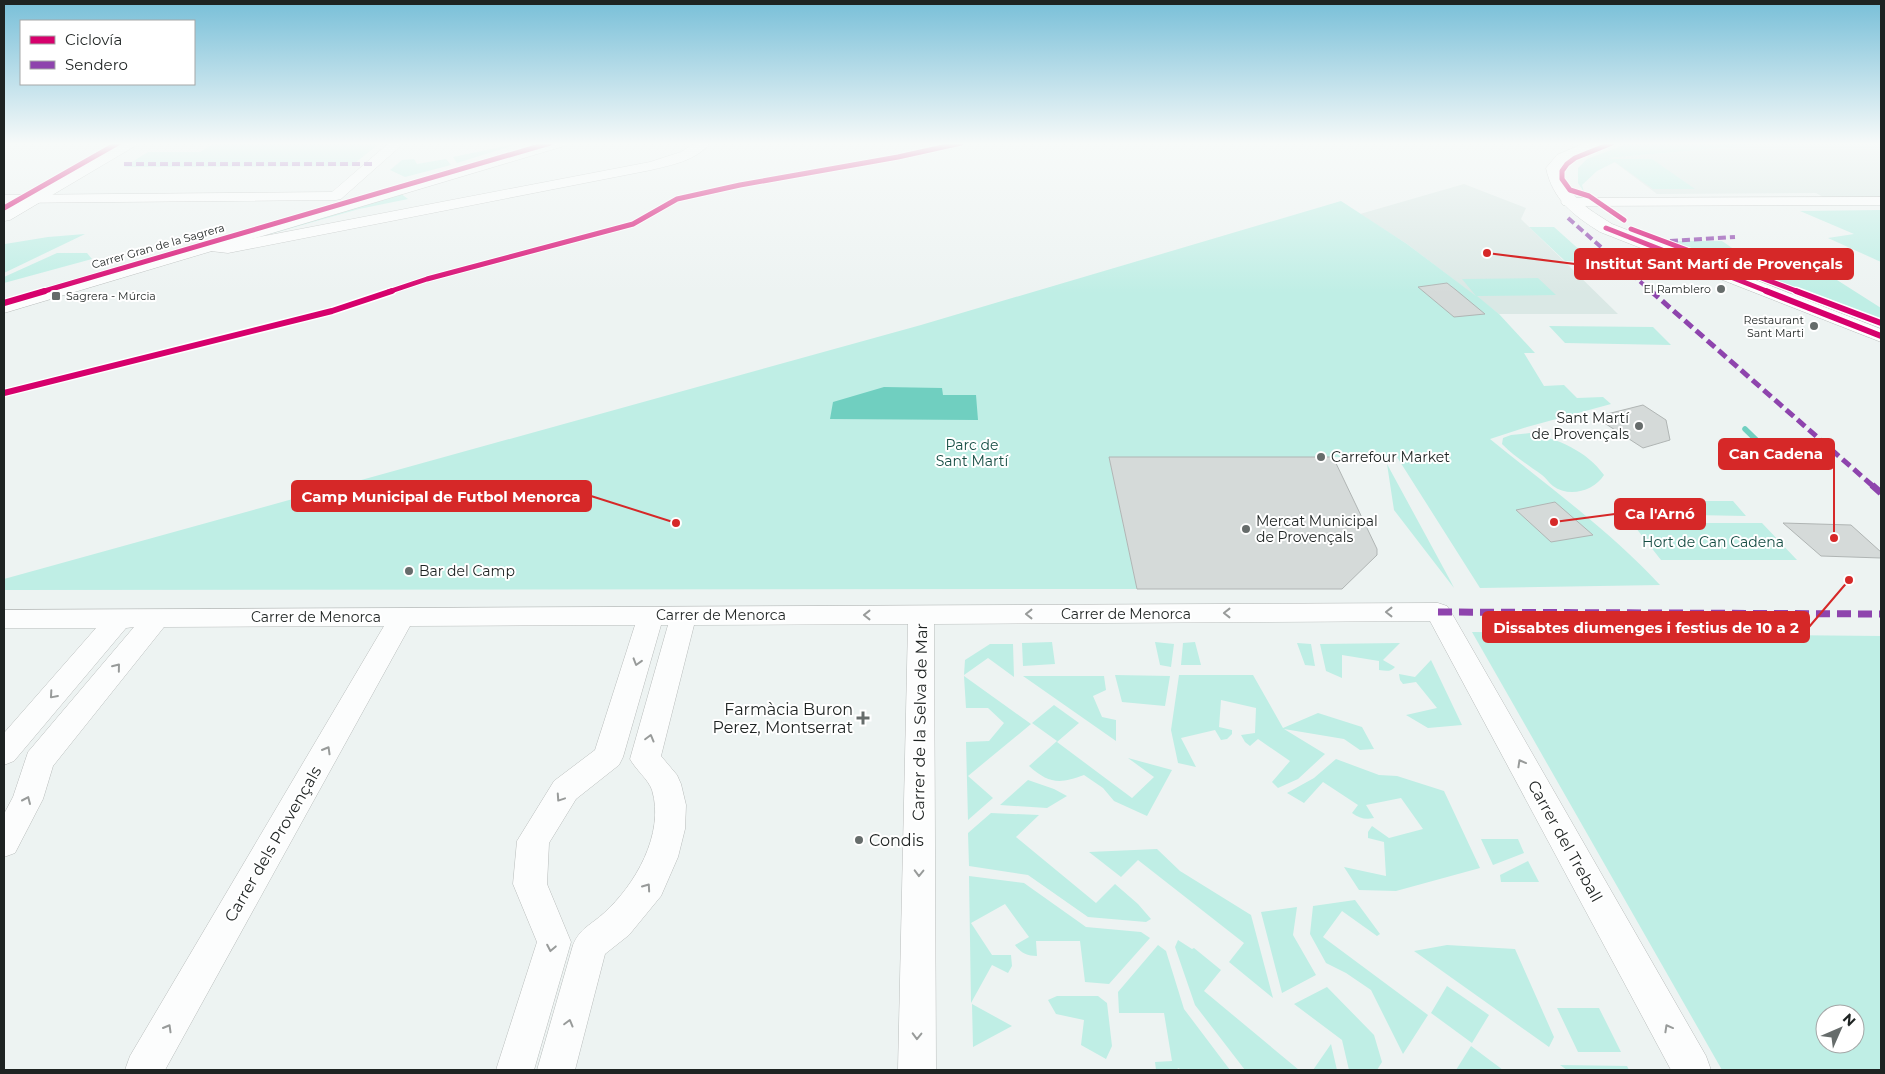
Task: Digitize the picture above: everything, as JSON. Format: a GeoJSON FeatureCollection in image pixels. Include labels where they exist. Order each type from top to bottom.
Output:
{"type":"FeatureCollection","features":[{"type":"Feature","properties":{"kind":"street"},"geometry":{"type":"LineString","coordinates":[[4,216],[43,193]]}},
{"type":"Feature","properties":{"kind":"street"},"geometry":{"type":"LineString","coordinates":[[4,199],[344,201],[351,193]]}},
{"type":"Feature","properties":{"kind":"street","name":"Carrer Gran de la Sagrera"},"geometry":{"type":"LineString","coordinates":[[4,300],[371,193]]}},
{"type":"Feature","properties":{"kind":"street","name":"Carrer Gran de la Sagrera"},"geometry":{"type":"LineString","coordinates":[[4,307],[208,247],[344,201],[373,193]]}},
{"type":"Feature","properties":{"kind":"street"},"geometry":{"type":"LineString","coordinates":[[208,247],[228,248],[511,193]]}},
{"type":"Feature","properties":{"kind":"street"},"geometry":{"type":"LineString","coordinates":[[1566,193],[1575,208],[1606,228],[1881,336]]}},
{"type":"Feature","properties":{"kind":"street"},"geometry":{"type":"LineString","coordinates":[[1575,208],[1881,201]]}},
{"type":"Feature","properties":{"kind":"street"},"geometry":{"type":"LineString","coordinates":[[1575,208],[1881,323]]}},
{"type":"Feature","properties":{"kind":"street","name":"Carrer de Menorca"},"geometry":{"type":"LineString","coordinates":[[4,618],[1438,612]]}},
{"type":"Feature","properties":{"kind":"street","name":"Carrer del Treball"},"geometry":{"type":"LineString","coordinates":[[1438,612],[1692,1070]]}},
{"type":"Feature","properties":{"kind":"street","name":"Carrer de la Selva de Mar"},"geometry":{"type":"LineString","coordinates":[[917,1070],[921,614]]}},
{"type":"Feature","properties":{"kind":"street"},"geometry":{"type":"LineString","coordinates":[[515,1070],[554,942],[530,884],[533,841],[565,790],[608,756],[651,616]]}},
{"type":"Feature","properties":{"kind":"street"},"geometry":{"type":"LineString","coordinates":[[556,1070],[590,945],[617,924],[649,885],[662,857],[669,829],[666,784],[645,759],[684,616]]}},
{"type":"Feature","properties":{"kind":"street","name":"Carrer dels Provençals"},"geometry":{"type":"LineString","coordinates":[[144,1070],[402,617]]}},
{"type":"Feature","properties":{"kind":"street"},"geometry":{"type":"LineString","coordinates":[[4,752],[119,618]]}},
{"type":"Feature","properties":{"kind":"street"},"geometry":{"type":"LineString","coordinates":[[4,843],[28,799],[40,761],[157,618]]}},
{"type":"Feature","properties":{"kind":"shaded area"},"geometry":{"type":"Polygon","coordinates":[[[1432,193],[1488,193],[1526,208],[1521,219],[1618,314],[1499,314],[1407,244],[1360,214],[1432,193]]]}},
{"type":"Feature","properties":{"kind":"shaded area"},"geometry":{"type":"Polygon","coordinates":[[[1656,193],[1797,193],[1657,194],[1656,193]]]}},
{"type":"Feature","properties":{"kind":"shaded area"},"geometry":{"type":"Polygon","coordinates":[[[1816,193],[1881,193],[1881,197],[1823,197],[1816,193]]]}},
{"type":"Feature","properties":{"kind":"shaded area"},"geometry":{"type":"Polygon","coordinates":[[[884,387],[942,388],[943,395],[976,395],[978,420],[830,419],[833,402],[884,387]]]}},
{"type":"Feature","properties":{"kind":"shaded area"},"geometry":{"type":"Polygon","coordinates":[[[1808,462],[1815,468],[1755,469],[1749,463],[1808,462]]]}},
{"type":"Feature","properties":{"kind":"green space"},"geometry":{"type":"Polygon","coordinates":[[[400,193],[408,199],[359,209],[267,235],[264,234],[400,193]]]}},
{"type":"Feature","properties":{"kind":"green space","name":"Parc de Sant Martí"},"geometry":{"type":"Polygon","coordinates":[[[1341,201],[1407,244],[1476,296],[1462,279],[1538,278],[1556,295],[1477,296],[1499,314],[1535,353],[1524,353],[1544,386],[1564,385],[1577,398],[1603,397],[1611,404],[1490,439],[1600,527],[1660,585],[1480,588],[1397,457],[1109,457],[1137,589],[4,590],[4,579],[921,325],[1341,201]]]}},
{"type":"Feature","properties":{"kind":"green space"},"geometry":{"type":"Polygon","coordinates":[[[1881,210],[1881,262],[1828,238],[1854,234],[1800,211],[1881,210]]]}},
{"type":"Feature","properties":{"kind":"green space"},"geometry":{"type":"Polygon","coordinates":[[[1529,227],[1554,227],[1592,261],[1565,261],[1529,227]]]}},
{"type":"Feature","properties":{"kind":"green space"},"geometry":{"type":"Polygon","coordinates":[[[85,234],[4,273],[5,244],[48,237],[85,234]]]}},
{"type":"Feature","properties":{"kind":"green space"},"geometry":{"type":"Polygon","coordinates":[[[1669,241],[1722,241],[1767,272],[1826,273],[1881,308],[1881,319],[1669,241]]]}},
{"type":"Feature","properties":{"kind":"green space"},"geometry":{"type":"Polygon","coordinates":[[[57,253],[87,253],[92,259],[4,283],[4,277],[57,253]]]}},
{"type":"Feature","properties":{"kind":"green space"},"geometry":{"type":"Polygon","coordinates":[[[1549,326],[1653,327],[1671,345],[1565,343],[1549,326]]]}},
{"type":"Feature","properties":{"kind":"green space"},"geometry":{"type":"Polygon","coordinates":[[[1530,433],[1571,447],[1589,459],[1604,475],[1600,481],[1588,489],[1574,492],[1559,490],[1502,444],[1503,438],[1530,433]]]}},
{"type":"Feature","properties":{"kind":"green space"},"geometry":{"type":"Polygon","coordinates":[[[1387,464],[1450,580],[1454,588],[1394,510],[1387,464]]]}},
{"type":"Feature","properties":{"kind":"green space","name":"Hort de Can Cadena"},"geometry":{"type":"Polygon","coordinates":[[[1682,501],[1733,501],[1746,516],[1694,515],[1682,501]]]}},
{"type":"Feature","properties":{"kind":"green space","name":"Hort de Can Cadena"},"geometry":{"type":"Polygon","coordinates":[[[1632,523],[1762,523],[1797,560],[1661,560],[1632,523]]]}},
{"type":"Feature","properties":{"kind":"green space"},"geometry":{"type":"Polygon","coordinates":[[[1472,632],[1881,636],[1881,1070],[1722,1070],[1472,632]]]}},
{"type":"Feature","properties":{"kind":"green space"},"geometry":{"type":"Polygon","coordinates":[[[1052,642],[1055,664],[1023,666],[1022,643],[1052,642]]]}},
{"type":"Feature","properties":{"kind":"green space"},"geometry":{"type":"Polygon","coordinates":[[[1155,642],[1174,644],[1171,667],[1160,665],[1155,642]]]}},
{"type":"Feature","properties":{"kind":"green space"},"geometry":{"type":"Polygon","coordinates":[[[1195,642],[1201,665],[1181,665],[1183,643],[1195,642]]]}},
{"type":"Feature","properties":{"kind":"green space"},"geometry":{"type":"Polygon","coordinates":[[[1297,643],[1311,644],[1315,666],[1305,665],[1297,643]]]}},
{"type":"Feature","properties":{"kind":"green space"},"geometry":{"type":"Polygon","coordinates":[[[1400,643],[1383,660],[1395,667],[1386,671],[1379,670],[1379,661],[1342,655],[1342,678],[1326,671],[1320,644],[1400,643]]]}},
{"type":"Feature","properties":{"kind":"green space"},"geometry":{"type":"Polygon","coordinates":[[[990,644],[1013,644],[1014,677],[988,658],[964,675],[965,660],[990,644]]]}},
{"type":"Feature","properties":{"kind":"green space"},"geometry":{"type":"Polygon","coordinates":[[[1431,660],[1462,725],[1428,728],[1406,715],[1437,708],[1416,682],[1403,684],[1399,674],[1415,677],[1431,660]]]}},
{"type":"Feature","properties":{"kind":"green space"},"geometry":{"type":"Polygon","coordinates":[[[1115,675],[1170,676],[1165,706],[1122,702],[1115,675]]]}},
{"type":"Feature","properties":{"kind":"green space"},"geometry":{"type":"Polygon","coordinates":[[[1179,675],[1253,675],[1283,728],[1318,713],[1362,727],[1374,749],[1360,750],[1344,739],[1284,729],[1325,754],[1298,779],[1278,788],[1272,782],[1290,761],[1258,739],[1250,746],[1241,735],[1255,733],[1256,708],[1221,700],[1219,727],[1232,730],[1232,734],[1227,739],[1221,740],[1215,730],[1181,738],[1196,767],[1178,763],[1171,730],[1179,675]]]}},
{"type":"Feature","properties":{"kind":"green space"},"geometry":{"type":"Polygon","coordinates":[[[964,676],[1031,724],[968,776],[993,798],[968,820],[966,742],[989,741],[1004,723],[988,708],[966,708],[964,676]]]}},
{"type":"Feature","properties":{"kind":"green space"},"geometry":{"type":"Polygon","coordinates":[[[1023,676],[1104,676],[1106,690],[1093,696],[1102,717],[1116,720],[1116,741],[1023,676]]]}},
{"type":"Feature","properties":{"kind":"green space"},"geometry":{"type":"Polygon","coordinates":[[[1054,705],[1079,723],[1057,742],[1132,798],[1154,777],[1128,758],[1172,770],[1147,816],[1114,801],[1103,788],[1084,775],[1068,780],[1055,781],[1036,772],[1029,766],[1057,741],[1032,723],[1054,705]]]}},
{"type":"Feature","properties":{"kind":"green space"},"geometry":{"type":"Polygon","coordinates":[[[1336,759],[1379,775],[1397,776],[1444,791],[1480,868],[1396,891],[1359,890],[1344,867],[1386,876],[1384,842],[1368,838],[1368,832],[1372,826],[1389,838],[1423,829],[1401,798],[1366,805],[1374,818],[1368,819],[1352,813],[1358,805],[1323,782],[1304,803],[1287,793],[1314,778],[1336,759]]]}},
{"type":"Feature","properties":{"kind":"green space"},"geometry":{"type":"Polygon","coordinates":[[[1028,780],[1054,789],[1067,796],[1047,808],[1000,805],[1028,780]]]}},
{"type":"Feature","properties":{"kind":"green space"},"geometry":{"type":"Polygon","coordinates":[[[991,813],[1039,815],[1016,837],[1096,903],[1115,884],[1138,904],[1151,919],[1146,922],[1088,917],[1028,875],[969,866],[968,833],[991,813]]]}},
{"type":"Feature","properties":{"kind":"green space"},"geometry":{"type":"Polygon","coordinates":[[[1481,839],[1518,839],[1524,853],[1493,865],[1481,839]]]}},
{"type":"Feature","properties":{"kind":"green space"},"geometry":{"type":"Polygon","coordinates":[[[1157,849],[1180,871],[1251,915],[1273,998],[1229,962],[1244,943],[1138,860],[1121,877],[1089,852],[1157,849]]]}},
{"type":"Feature","properties":{"kind":"green space"},"geometry":{"type":"Polygon","coordinates":[[[1528,861],[1539,882],[1501,882],[1500,875],[1528,861]]]}},
{"type":"Feature","properties":{"kind":"green space"},"geometry":{"type":"Polygon","coordinates":[[[969,876],[1024,883],[1086,927],[1141,932],[1150,938],[1109,984],[1085,982],[1080,941],[1036,941],[1037,956],[1024,954],[1015,945],[1029,937],[1005,904],[971,923],[992,955],[1011,955],[1012,966],[1008,973],[992,965],[971,1003],[969,876]]]}},
{"type":"Feature","properties":{"kind":"green space"},"geometry":{"type":"Polygon","coordinates":[[[1355,900],[1380,934],[1377,936],[1342,911],[1323,937],[1428,1015],[1403,1054],[1371,990],[1346,973],[1326,963],[1310,934],[1313,906],[1355,900]]]}},
{"type":"Feature","properties":{"kind":"green space"},"geometry":{"type":"Polygon","coordinates":[[[1297,907],[1293,935],[1316,975],[1282,993],[1261,912],[1297,907]]]}},
{"type":"Feature","properties":{"kind":"green space"},"geometry":{"type":"Polygon","coordinates":[[[1178,940],[1192,949],[1194,948],[1221,970],[1204,991],[1299,1070],[1245,1070],[1195,1005],[1175,947],[1178,940]]]}},
{"type":"Feature","properties":{"kind":"green space"},"geometry":{"type":"Polygon","coordinates":[[[1158,945],[1166,951],[1184,1009],[1230,1070],[1182,1070],[1178,1068],[1177,1070],[1156,1070],[1155,1062],[1172,1061],[1164,1013],[1119,1013],[1118,992],[1158,945]]]}},
{"type":"Feature","properties":{"kind":"green space"},"geometry":{"type":"Polygon","coordinates":[[[1447,945],[1515,949],[1554,1037],[1549,1047],[1414,951],[1447,945]]]}},
{"type":"Feature","properties":{"kind":"green space"},"geometry":{"type":"Polygon","coordinates":[[[1447,986],[1489,1015],[1472,1043],[1431,1013],[1447,986]]]}},
{"type":"Feature","properties":{"kind":"green space"},"geometry":{"type":"Polygon","coordinates":[[[1327,987],[1374,1035],[1382,1062],[1377,1070],[1349,1070],[1342,1040],[1294,1004],[1327,987]]]}},
{"type":"Feature","properties":{"kind":"green space"},"geometry":{"type":"Polygon","coordinates":[[[1057,996],[1098,996],[1107,1003],[1112,1046],[1106,1059],[1081,1045],[1084,1020],[1056,1014],[1048,1000],[1057,996]]]}},
{"type":"Feature","properties":{"kind":"green space"},"geometry":{"type":"Polygon","coordinates":[[[972,1004],[1012,1026],[973,1047],[972,1004]]]}},
{"type":"Feature","properties":{"kind":"green space"},"geometry":{"type":"Polygon","coordinates":[[[1557,1008],[1599,1008],[1621,1052],[1578,1052],[1557,1008]]]}},
{"type":"Feature","properties":{"kind":"green space"},"geometry":{"type":"Polygon","coordinates":[[[1331,1044],[1337,1070],[1313,1070],[1331,1044]]]}},
{"type":"Feature","properties":{"kind":"green space"},"geometry":{"type":"Polygon","coordinates":[[[1471,1046],[1503,1070],[1456,1070],[1471,1046]]]}},
{"type":"Feature","properties":{"kind":"green space"},"geometry":{"type":"Polygon","coordinates":[[[1560,1065],[1627,1066],[1629,1070],[1567,1070],[1560,1065]]]}},
{"type":"Feature","properties":{"kind":"building"},"geometry":{"type":"Polygon","coordinates":[[[1447,283],[1485,314],[1454,317],[1418,287],[1447,283]]]}},
{"type":"Feature","properties":{"kind":"building","name":"Sant Martí de Provençals"},"geometry":{"type":"Polygon","coordinates":[[[1643,405],[1666,420],[1670,440],[1643,448],[1595,417],[1643,405]]]}},
{"type":"Feature","properties":{"kind":"building","name":"Mercat Municipal de Provençals"},"geometry":{"type":"Polygon","coordinates":[[[1109,457],[1333,457],[1377,549],[1377,555],[1342,589],[1137,589],[1109,457]]]}},
{"type":"Feature","properties":{"kind":"building"},"geometry":{"type":"Polygon","coordinates":[[[1555,502],[1593,535],[1551,542],[1516,510],[1555,502]]]}},
{"type":"Feature","properties":{"kind":"building"},"geometry":{"type":"Polygon","coordinates":[[[1783,523],[1851,525],[1881,552],[1881,558],[1821,556],[1783,523]]]}},
{"type":"Feature","properties":{"kind":"waterway"},"geometry":{"type":"LineString","coordinates":[[1745,429],[1780,463]]}},
{"type":"Feature","properties":{"kind":"marked path"},"geometry":{"type":"LineString","coordinates":[[1568,218],[1881,493]]}},
{"type":"Feature","properties":{"kind":"marked path"},"geometry":{"type":"LineString","coordinates":[[1670,241],[1735,237]]}},
{"type":"Feature","properties":{"kind":"marked path"},"geometry":{"type":"LineString","coordinates":[[1772,278],[1841,278]]}},
{"type":"Feature","properties":{"kind":"marked path"},"geometry":{"type":"LineString","coordinates":[[1438,612],[1881,614]]}},
{"type":"Feature","properties":{"kind":"cycle path"},"geometry":{"type":"LineString","coordinates":[[4,208],[30,193]]}},
{"type":"Feature","properties":{"kind":"cycle path"},"geometry":{"type":"LineString","coordinates":[[4,303],[379,193]]}},
{"type":"Feature","properties":{"kind":"cycle path"},"geometry":{"type":"LineString","coordinates":[[4,393],[332,311],[427,279],[633,224],[677,199],[703,193]]}},
{"type":"Feature","properties":{"kind":"cycle path"},"geometry":{"type":"LineString","coordinates":[[1579,193],[1589,196],[1624,220]]}},
{"type":"Feature","properties":{"kind":"cycle path"},"geometry":{"type":"LineString","coordinates":[[1606,228],[1881,336]]}},
{"type":"Feature","properties":{"kind":"cycle path"},"geometry":{"type":"LineString","coordinates":[[1631,229],[1881,323]]}},
{"type":"Feature","properties":{"kind":"place","name":"Institut Sant Martí de Provençals"},"geometry":{"type":"Point","coordinates":[1487,253]}},
{"type":"Feature","properties":{"kind":"place","name":"El Ramblero"},"geometry":{"type":"Point","coordinates":[1721,289]}},
{"type":"Feature","properties":{"kind":"place","name":"Sagrera - Múrcia"},"geometry":{"type":"Point","coordinates":[56,296]}},
{"type":"Feature","properties":{"kind":"place","name":"Restaurant Sant Marti"},"geometry":{"type":"Point","coordinates":[1814,326]}},
{"type":"Feature","properties":{"kind":"place","name":"Sant Martí de Provençals"},"geometry":{"type":"Point","coordinates":[1639,426]}},
{"type":"Feature","properties":{"kind":"place","name":"Carrefour Market"},"geometry":{"type":"Point","coordinates":[1321,457]}},
{"type":"Feature","properties":{"kind":"place","name":"Ca l'Arnó"},"geometry":{"type":"Point","coordinates":[1554,522]}},
{"type":"Feature","properties":{"kind":"place","name":"Camp Municipal de Futbol Menorca"},"geometry":{"type":"Point","coordinates":[676,523]}},
{"type":"Feature","properties":{"kind":"place","name":"Mercat Municipal de Provençals"},"geometry":{"type":"Point","coordinates":[1246,529]}},
{"type":"Feature","properties":{"kind":"place","name":"Can Cadena"},"geometry":{"type":"Point","coordinates":[1834,538]}},
{"type":"Feature","properties":{"kind":"place","name":"Bar del Camp"},"geometry":{"type":"Point","coordinates":[409,571]}},
{"type":"Feature","properties":{"kind":"place","name":"Dissabtes diumenges i festius de 10 a 2"},"geometry":{"type":"Point","coordinates":[1849,580]}},
{"type":"Feature","properties":{"kind":"place","name":"Farmàcia Buron Perez, Montserrat"},"geometry":{"type":"Point","coordinates":[863,718]}},
{"type":"Feature","properties":{"kind":"place","name":"Condis"},"geometry":{"type":"Point","coordinates":[859,840]}}]}
